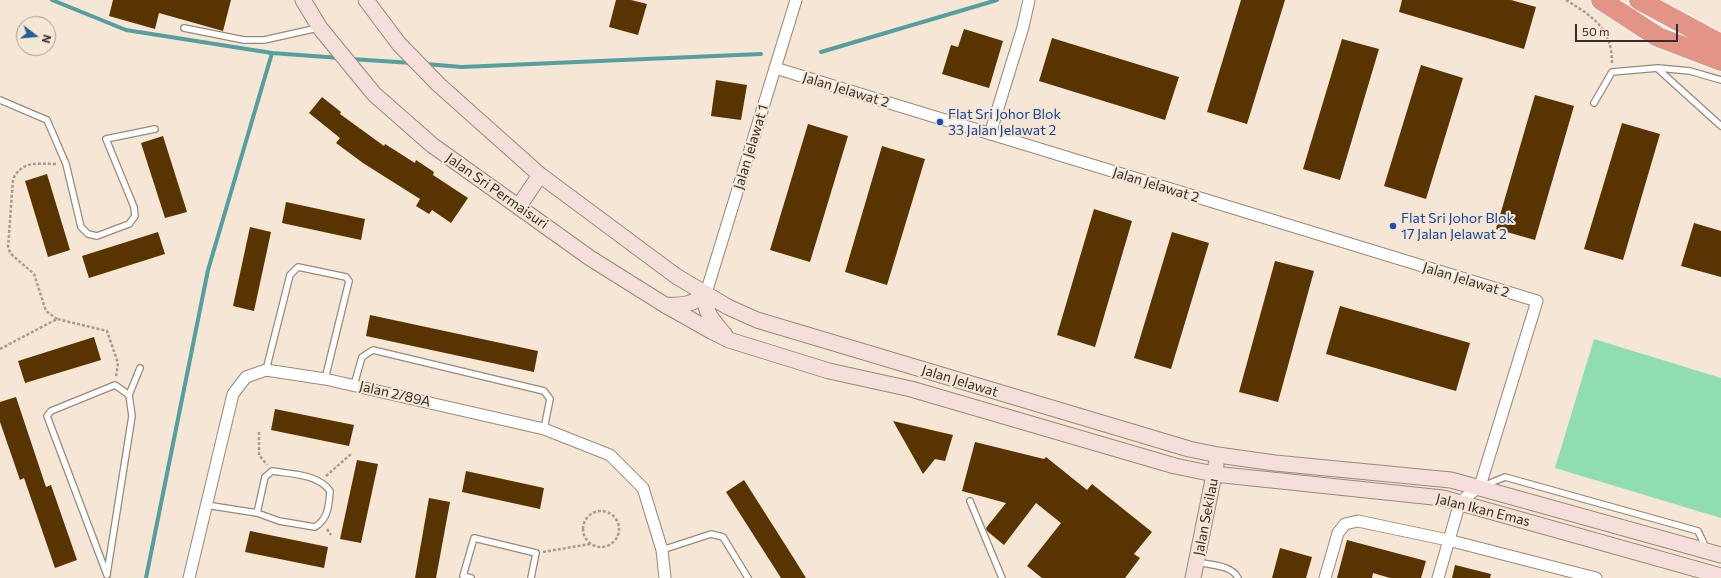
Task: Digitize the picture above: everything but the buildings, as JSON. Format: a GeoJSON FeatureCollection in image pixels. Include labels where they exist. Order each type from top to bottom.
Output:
{"type":"FeatureCollection","features":[{"type":"Feature","properties":{"kind":"highway"},"geometry":{"type":"LineString","coordinates":[[1601,0],[1658,37],[1721,61]]}},
{"type":"Feature","properties":{"kind":"highway"},"geometry":{"type":"LineString","coordinates":[[1639,0],[1721,44]]}},
{"type":"Feature","properties":{"kind":"street","name":"Jalan Sri Permaisuri"},"geometry":{"type":"LineString","coordinates":[[304,0],[320,28],[374,94],[432,145],[590,258],[665,305],[729,340]]}},
{"type":"Feature","properties":{"kind":"street","name":"Jalan Jelawat 1"},"geometry":{"type":"LineString","coordinates":[[706,293],[796,0]]}},
{"type":"Feature","properties":{"kind":"street"},"geometry":{"type":"LineString","coordinates":[[990,134],[1023,27],[1029,0]]}},
{"type":"Feature","properties":{"kind":"street"},"geometry":{"type":"LineString","coordinates":[[368,2],[399,44],[439,86],[540,175],[676,276],[706,293]]}},
{"type":"Feature","properties":{"kind":"street","name":"Jalan Jelawat 2"},"geometry":{"type":"LineString","coordinates":[[775,68],[1537,301],[1480,486]]}},
{"type":"Feature","properties":{"kind":"street"},"geometry":{"type":"LineString","coordinates":[[519,206],[540,175]]}},
{"type":"Feature","properties":{"kind":"street"},"geometry":{"type":"LineString","coordinates":[[665,305],[690,304],[698,300],[706,293]]}},
{"type":"Feature","properties":{"kind":"street"},"geometry":{"type":"LineString","coordinates":[[706,293],[704,302],[707,311],[713,321],[729,340]]}},
{"type":"Feature","properties":{"kind":"street","name":"Jalan Jelawat"},"geometry":{"type":"LineString","coordinates":[[706,293],[728,307],[757,320],[1185,448],[1218,455]]}},
{"type":"Feature","properties":{"kind":"street","name":"Jalan Jelawat"},"geometry":{"type":"LineString","coordinates":[[729,340],[829,370],[911,389],[1175,466],[1214,474]]}},
{"type":"Feature","properties":{"kind":"street","name":"Jalan 2/89A"},"geometry":{"type":"LineString","coordinates":[[190,578],[233,394],[246,376],[266,370],[354,385],[544,429],[610,455],[643,488],[662,550],[665,578]]}},
{"type":"Feature","properties":{"kind":"street","name":"Jalan Sekilau"},"geometry":{"type":"LineString","coordinates":[[1193,578],[1218,455]]}},
{"type":"Feature","properties":{"kind":"street","name":"Jalan Ikan Emas"},"geometry":{"type":"LineString","coordinates":[[1218,455],[1275,463],[1451,480],[1480,486],[1714,553]]}},
{"type":"Feature","properties":{"kind":"street","name":"Jalan Ikan Emas"},"geometry":{"type":"LineString","coordinates":[[1214,474],[1443,498],[1721,576]]}},
{"type":"Feature","properties":{"kind":"street"},"geometry":{"type":"LineString","coordinates":[[1438,578],[1460,502],[1480,486]]}},
{"type":"Feature","properties":{"kind":"street"},"geometry":{"type":"LineString","coordinates":[[1325,578],[1338,533],[1345,524],[1358,521],[1448,540],[1596,578]]}},
{"type":"Feature","properties":{"kind":"street"},"geometry":{"type":"LineString","coordinates":[[1554,578],[1557,567]]}},
{"type":"Feature","properties":{"kind":"lane"},"geometry":{"type":"LineString","coordinates":[[184,28],[244,40],[257,40],[320,28]]}},
{"type":"Feature","properties":{"kind":"lane"},"geometry":{"type":"LineString","coordinates":[[1658,68],[1721,126]]}},
{"type":"Feature","properties":{"kind":"lane"},"geometry":{"type":"LineString","coordinates":[[1594,104],[1612,72],[1658,68],[1690,71],[1721,80]]}},
{"type":"Feature","properties":{"kind":"lane"},"geometry":{"type":"LineString","coordinates":[[0,100],[47,120],[66,164],[81,227],[88,234],[97,236],[129,224],[135,216],[134,207],[106,139],[155,128]]}},
{"type":"Feature","properties":{"kind":"lane"},"geometry":{"type":"LineString","coordinates":[[266,370],[290,275],[298,267],[346,277],[348,281],[325,379]]}},
{"type":"Feature","properties":{"kind":"lane"},"geometry":{"type":"LineString","coordinates":[[354,385],[362,357],[373,350],[544,391],[550,399],[544,429]]}},
{"type":"Feature","properties":{"kind":"lane"},"geometry":{"type":"LineString","coordinates":[[106,577],[132,416],[129,395],[140,368]]}},
{"type":"Feature","properties":{"kind":"lane"},"geometry":{"type":"LineString","coordinates":[[106,577],[47,416],[51,411],[115,385],[129,395]]}},
{"type":"Feature","properties":{"kind":"lane"},"geometry":{"type":"LineString","coordinates":[[206,505],[257,513],[279,521],[315,527],[322,522],[327,514],[330,491],[320,481],[299,474],[272,472],[265,477],[257,513]]}},
{"type":"Feature","properties":{"kind":"lane"},"geometry":{"type":"LineString","coordinates":[[970,501],[1002,578]]}},
{"type":"Feature","properties":{"kind":"lane"},"geometry":{"type":"LineString","coordinates":[[662,550],[712,534],[723,537],[748,578]]}},
{"type":"Feature","properties":{"kind":"lane"},"geometry":{"type":"LineString","coordinates":[[471,578],[463,576],[474,538],[536,553],[531,578]]}},
{"type":"Feature","properties":{"kind":"lane"},"geometry":{"type":"LineString","coordinates":[[1196,562],[1229,569],[1236,573],[1238,578]]}},
{"type":"Feature","properties":{"kind":"path"},"geometry":{"type":"LineString","coordinates":[[1566,0],[1592,17],[1607,35],[1612,50],[1612,72]]}},
{"type":"Feature","properties":{"kind":"path"},"geometry":{"type":"LineString","coordinates":[[66,164],[30,164],[18,170],[14,179],[8,248],[11,254],[34,274],[46,311],[57,319],[106,331],[118,363],[115,385]]}},
{"type":"Feature","properties":{"kind":"path"},"geometry":{"type":"LineString","coordinates":[[0,350],[57,319]]}},
{"type":"Feature","properties":{"kind":"path"},"geometry":{"type":"LineString","coordinates":[[259,432],[259,455],[272,472]]}},
{"type":"Feature","properties":{"kind":"path"},"geometry":{"type":"LineString","coordinates":[[320,481],[351,454]]}},
{"type":"Feature","properties":{"kind":"path"},"geometry":{"type":"LineString","coordinates":[[536,553],[590,544],[605,547],[616,539],[618,528],[617,522],[608,513],[594,513],[585,520],[583,533],[590,544]]}},
{"type":"Feature","properties":{"kind":"green space"},"geometry":{"type":"Polygon","coordinates":[[[1594,339],[1721,378],[1721,518],[1555,468],[1594,339]]]}},
{"type":"Feature","properties":{"kind":"waterway"},"geometry":{"type":"LineString","coordinates":[[52,0],[126,30],[272,53],[340,58]]}},
{"type":"Feature","properties":{"kind":"waterway"},"geometry":{"type":"LineString","coordinates":[[821,52],[997,0]]}},
{"type":"Feature","properties":{"kind":"waterway"},"geometry":{"type":"LineString","coordinates":[[146,578],[208,270],[272,53]]}},
{"type":"Feature","properties":{"kind":"waterway"},"geometry":{"type":"LineString","coordinates":[[425,64],[462,67],[761,54]]}},
{"type":"Feature","properties":{"kind":"waterway"},"geometry":{"type":"LineString","coordinates":[[351,59],[412,63]]}},
{"type":"Feature","properties":{"kind":"place","name":"Flat Sri Johor Blok 33 Jalan Jelawat 2"},"geometry":{"type":"Point","coordinates":[940,122]}},
{"type":"Feature","properties":{"kind":"place","name":"Flat Sri Johor Blok 17 Jalan Jelawat 2"},"geometry":{"type":"Point","coordinates":[1393,226]}}]}
